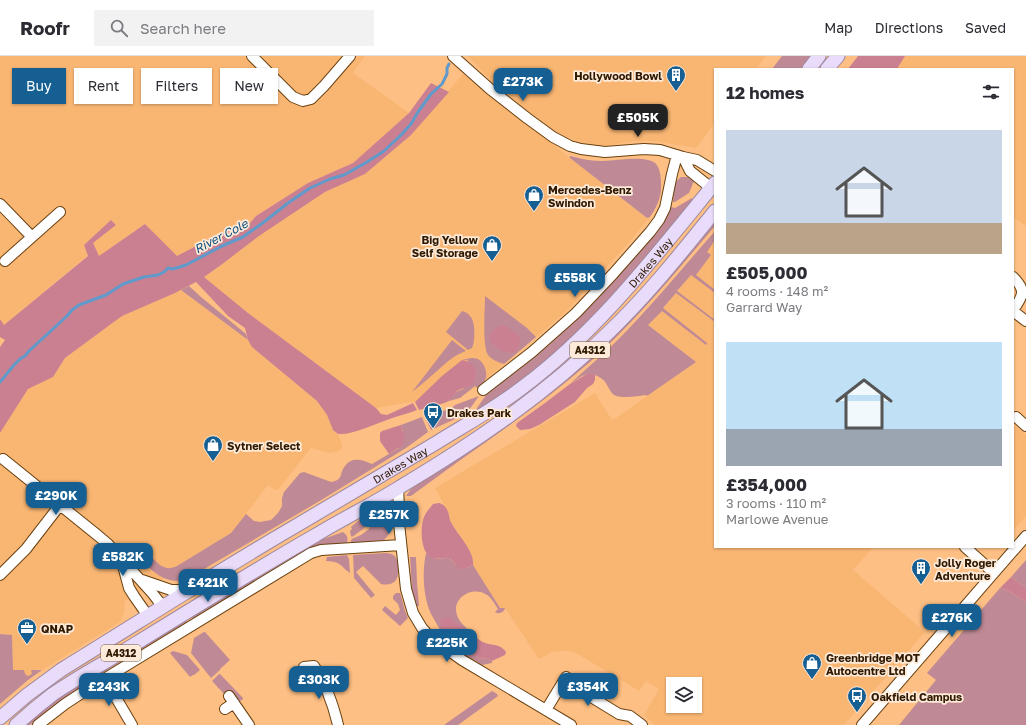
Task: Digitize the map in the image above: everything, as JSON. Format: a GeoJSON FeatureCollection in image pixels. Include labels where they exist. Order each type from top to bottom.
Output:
{"type":"FeatureCollection","features":[{"type":"Feature","properties":{"kind":"main road"},"geometry":{"type":"LineString","coordinates":[[810,68],[819,56]]}},
{"type":"Feature","properties":{"kind":"main road"},"geometry":{"type":"LineString","coordinates":[[829,68],[838,56]]}},
{"type":"Feature","properties":{"kind":"main road","name":"Drakes Way"},"geometry":{"type":"LineString","coordinates":[[0,718],[61,670],[294,527],[474,420],[524,387],[568,349],[607,312],[714,188]]}},
{"type":"Feature","properties":{"kind":"main road","name":"Drakes Way"},"geometry":{"type":"LineString","coordinates":[[16,725],[54,694],[310,538],[398,488],[480,437],[545,389],[608,334],[676,258],[714,212]]}},
{"type":"Feature","properties":{"kind":"main road"},"geometry":{"type":"LineString","coordinates":[[314,516],[340,508],[384,485],[398,488]]}},
{"type":"Feature","properties":{"kind":"main road"},"geometry":{"type":"LineString","coordinates":[[162,607],[163,627]]}},
{"type":"Feature","properties":{"kind":"main road"},"geometry":{"type":"LineString","coordinates":[[148,616],[163,627]]}},
{"type":"Feature","properties":{"kind":"street"},"geometry":{"type":"LineString","coordinates":[[252,56],[293,97],[303,101],[311,99],[350,56]]}},
{"type":"Feature","properties":{"kind":"street"},"geometry":{"type":"LineString","coordinates":[[453,56],[490,89],[527,118],[553,137],[570,146],[605,152],[648,149],[666,152],[697,160],[714,170]]}},
{"type":"Feature","properties":{"kind":"street"},"geometry":{"type":"LineString","coordinates":[[680,156],[690,171],[714,188]]}},
{"type":"Feature","properties":{"kind":"street","name":"Drakes Way"},"geometry":{"type":"LineString","coordinates":[[484,390],[537,348],[576,313],[650,232],[659,220],[665,208],[672,174],[680,156]]}},
{"type":"Feature","properties":{"kind":"street"},"geometry":{"type":"LineString","coordinates":[[0,204],[32,237]]}},
{"type":"Feature","properties":{"kind":"street"},"geometry":{"type":"LineString","coordinates":[[4,262],[60,212]]}},
{"type":"Feature","properties":{"kind":"street"},"geometry":{"type":"LineString","coordinates":[[1014,278],[1023,286],[1024,290],[1021,300],[1014,310]]}},
{"type":"Feature","properties":{"kind":"street"},"geometry":{"type":"LineString","coordinates":[[1014,312],[1026,321]]}},
{"type":"Feature","properties":{"kind":"street"},"geometry":{"type":"LineString","coordinates":[[1016,417],[1026,426]]}},
{"type":"Feature","properties":{"kind":"street"},"geometry":{"type":"LineString","coordinates":[[3,460],[108,544],[156,598],[162,607]]}},
{"type":"Feature","properties":{"kind":"street"},"geometry":{"type":"LineString","coordinates":[[398,488],[400,508],[399,523],[408,598],[413,613],[422,628],[436,642],[462,660],[571,725]]}},
{"type":"Feature","properties":{"kind":"street"},"geometry":{"type":"LineString","coordinates":[[0,575],[26,549],[60,505]]}},
{"type":"Feature","properties":{"kind":"street"},"geometry":{"type":"LineString","coordinates":[[363,508],[382,508],[391,513],[399,523]]}},
{"type":"Feature","properties":{"kind":"street"},"geometry":{"type":"LineString","coordinates":[[862,725],[1026,536]]}},
{"type":"Feature","properties":{"kind":"street"},"geometry":{"type":"LineString","coordinates":[[38,725],[64,704],[311,553],[320,550],[401,545]]}},
{"type":"Feature","properties":{"kind":"street"},"geometry":{"type":"LineString","coordinates":[[966,548],[994,573]]}},
{"type":"Feature","properties":{"kind":"street"},"geometry":{"type":"LineString","coordinates":[[122,560],[132,592],[148,616]]}},
{"type":"Feature","properties":{"kind":"street"},"geometry":{"type":"LineString","coordinates":[[140,580],[171,590],[191,590]]}},
{"type":"Feature","properties":{"kind":"street"},"geometry":{"type":"LineString","coordinates":[[304,667],[314,666],[320,676],[331,699],[338,725]]}},
{"type":"Feature","properties":{"kind":"street"},"geometry":{"type":"LineString","coordinates":[[546,710],[566,677],[578,684],[583,692],[619,714],[630,716],[642,725]]}},
{"type":"Feature","properties":{"kind":"street"},"geometry":{"type":"LineString","coordinates":[[105,679],[132,725]]}},
{"type":"Feature","properties":{"kind":"street"},"geometry":{"type":"LineString","coordinates":[[225,709],[232,699],[249,725]]}},
{"type":"Feature","properties":{"kind":"shaded area"},"geometry":{"type":"Polygon","coordinates":[[[0,56],[365,56],[353,73],[409,113],[353,163],[308,183],[256,216],[250,222],[215,236],[177,256],[145,224],[99,256],[92,243],[116,225],[112,220],[84,245],[88,255],[4,325],[0,319],[0,56]]]}},
{"type":"Feature","properties":{"kind":"shaded area"},"geometry":{"type":"Polygon","coordinates":[[[467,56],[766,56],[757,68],[714,68],[714,123],[696,148],[652,141],[636,141],[603,146],[574,140],[558,134],[493,84],[478,66],[467,56]]]}},
{"type":"Feature","properties":{"kind":"shaded area"},"geometry":{"type":"Polygon","coordinates":[[[782,56],[812,56],[802,68],[773,68],[782,56]]]}},
{"type":"Feature","properties":{"kind":"shaded area"},"geometry":{"type":"Polygon","coordinates":[[[858,56],[905,56],[898,68],[849,68],[858,56]]]}},
{"type":"Feature","properties":{"kind":"shaded area"},"geometry":{"type":"Polygon","coordinates":[[[905,56],[1026,56],[1026,226],[1014,218],[1014,68],[898,68],[905,56]]]}},
{"type":"Feature","properties":{"kind":"shaded area"},"geometry":{"type":"Polygon","coordinates":[[[463,74],[647,218],[650,217],[628,244],[567,311],[475,388],[466,393],[376,408],[248,313],[204,277],[259,236],[325,192],[365,174],[411,135],[463,74]]]}},
{"type":"Feature","properties":{"kind":"shaded area"},"geometry":{"type":"Polygon","coordinates":[[[431,83],[449,92],[411,135],[365,174],[325,192],[259,236],[204,277],[248,313],[376,408],[381,414],[387,415],[413,403],[417,410],[350,433],[338,434],[333,430],[327,415],[317,401],[252,347],[248,340],[245,328],[228,316],[196,282],[175,293],[122,316],[65,358],[53,377],[28,389],[0,433],[0,347],[5,340],[0,337],[0,319],[4,325],[88,256],[84,245],[111,220],[116,225],[93,243],[99,256],[145,224],[177,256],[215,236],[250,223],[256,216],[308,183],[353,163],[409,113],[431,83]]]}},
{"type":"Feature","properties":{"kind":"shaded area"},"geometry":{"type":"Polygon","coordinates":[[[570,156],[586,160],[599,161],[644,159],[655,163],[660,172],[661,192],[657,205],[650,217],[647,218],[570,158],[570,156]]]}},
{"type":"Feature","properties":{"kind":"shaded area"},"geometry":{"type":"Polygon","coordinates":[[[681,177],[688,177],[694,181],[689,193],[673,202],[675,185],[681,177]]]}},
{"type":"Feature","properties":{"kind":"shaded area"},"geometry":{"type":"Polygon","coordinates":[[[692,198],[693,201],[594,317],[538,367],[478,412],[477,408],[486,395],[550,344],[583,313],[645,245],[662,224],[671,207],[675,208],[692,198]]]}},
{"type":"Feature","properties":{"kind":"shaded area"},"geometry":{"type":"Polygon","coordinates":[[[714,220],[714,227],[670,279],[623,330],[590,362],[525,414],[411,496],[406,496],[411,489],[448,465],[535,401],[714,220]]]}},
{"type":"Feature","properties":{"kind":"shaded area"},"geometry":{"type":"Polygon","coordinates":[[[714,232],[714,242],[707,252],[711,255],[696,275],[714,289],[714,292],[691,275],[677,291],[714,319],[714,321],[676,293],[663,308],[707,343],[706,345],[662,311],[648,325],[696,362],[647,396],[625,397],[614,395],[601,378],[591,374],[582,376],[570,384],[632,326],[714,232]]]}},
{"type":"Feature","properties":{"kind":"shaded area"},"geometry":{"type":"Polygon","coordinates":[[[714,241],[714,548],[872,548],[853,570],[925,632],[844,725],[655,725],[644,715],[659,689],[646,681],[639,691],[576,653],[568,651],[552,652],[539,659],[505,608],[500,609],[473,565],[470,551],[450,520],[447,510],[435,488],[595,393],[612,420],[695,362],[648,325],[691,275],[696,275],[711,255],[706,252],[714,241]]]}},
{"type":"Feature","properties":{"kind":"shaded area"},"geometry":{"type":"Polygon","coordinates":[[[189,286],[246,334],[248,340],[181,290],[189,286]]]}},
{"type":"Feature","properties":{"kind":"shaded area"},"geometry":{"type":"Polygon","coordinates":[[[181,290],[248,340],[252,347],[317,401],[327,415],[333,430],[338,434],[342,444],[342,449],[330,453],[311,448],[279,489],[275,490],[268,485],[231,533],[177,566],[170,569],[160,565],[140,547],[134,553],[164,578],[125,601],[124,613],[120,622],[42,670],[37,669],[31,675],[25,675],[24,673],[13,670],[12,635],[0,634],[0,433],[28,389],[53,377],[65,358],[122,316],[181,290]]]}},
{"type":"Feature","properties":{"kind":"shaded area"},"geometry":{"type":"Polygon","coordinates":[[[485,296],[527,328],[536,337],[504,364],[491,358],[486,350],[484,335],[485,296]]]}},
{"type":"Feature","properties":{"kind":"shaded area"},"geometry":{"type":"Polygon","coordinates":[[[462,311],[470,316],[474,327],[473,345],[472,348],[468,350],[446,332],[462,311]]]}},
{"type":"Feature","properties":{"kind":"shaded area"},"geometry":{"type":"Polygon","coordinates":[[[502,325],[506,326],[519,336],[519,346],[513,353],[501,351],[491,342],[489,336],[502,325]]]}},
{"type":"Feature","properties":{"kind":"shaded area"},"geometry":{"type":"Polygon","coordinates":[[[452,340],[466,351],[450,360],[412,392],[452,340]]]}},
{"type":"Feature","properties":{"kind":"shaded area"},"geometry":{"type":"Polygon","coordinates":[[[471,358],[478,359],[483,363],[486,373],[484,383],[477,388],[475,386],[460,398],[449,401],[456,392],[463,389],[475,380],[476,371],[467,360],[462,360],[471,358]]]}},
{"type":"Feature","properties":{"kind":"shaded area"},"geometry":{"type":"Polygon","coordinates":[[[462,360],[469,362],[475,368],[476,377],[474,383],[457,391],[449,401],[419,410],[415,402],[442,376],[462,360]]]}},
{"type":"Feature","properties":{"kind":"shaded area"},"geometry":{"type":"Polygon","coordinates":[[[587,374],[595,375],[595,380],[593,384],[587,388],[575,402],[539,425],[530,429],[520,430],[516,426],[517,423],[570,384],[587,374]]]}},
{"type":"Feature","properties":{"kind":"shaded area"},"geometry":{"type":"Polygon","coordinates":[[[479,396],[466,414],[431,430],[425,417],[452,408],[455,405],[479,396]]]}},
{"type":"Feature","properties":{"kind":"shaded area"},"geometry":{"type":"Polygon","coordinates":[[[422,417],[428,432],[406,448],[187,579],[179,581],[164,578],[157,574],[133,553],[140,547],[160,565],[168,568],[177,566],[231,533],[246,514],[254,521],[260,522],[271,520],[282,506],[284,492],[300,473],[304,472],[331,482],[338,480],[343,469],[351,461],[361,460],[372,464],[399,448],[403,431],[401,425],[422,417]]]}},
{"type":"Feature","properties":{"kind":"shaded area"},"geometry":{"type":"Polygon","coordinates":[[[401,425],[405,437],[403,445],[389,454],[380,441],[380,433],[401,425]]]}},
{"type":"Feature","properties":{"kind":"shaded area"},"geometry":{"type":"Polygon","coordinates":[[[1014,425],[1026,435],[1026,516],[1014,530],[1014,425]]]}},
{"type":"Feature","properties":{"kind":"shaded area"},"geometry":{"type":"Polygon","coordinates":[[[439,503],[444,505],[449,514],[450,520],[471,554],[473,565],[467,568],[459,569],[451,559],[435,559],[428,555],[425,551],[422,539],[424,517],[433,504],[439,503]]]}},
{"type":"Feature","properties":{"kind":"shaded area"},"geometry":{"type":"Polygon","coordinates":[[[374,512],[378,513],[363,529],[352,537],[350,531],[352,529],[351,527],[365,515],[374,512]]]}},
{"type":"Feature","properties":{"kind":"shaded area"},"geometry":{"type":"Polygon","coordinates":[[[384,515],[389,520],[390,530],[389,534],[384,540],[351,544],[352,539],[368,530],[372,524],[384,515]]]}},
{"type":"Feature","properties":{"kind":"shaded area"},"geometry":{"type":"Polygon","coordinates":[[[343,532],[346,534],[348,540],[347,544],[306,550],[192,619],[193,615],[315,542],[343,532]]]}},
{"type":"Feature","properties":{"kind":"shaded area"},"geometry":{"type":"Polygon","coordinates":[[[385,553],[393,555],[397,561],[398,574],[393,583],[386,585],[381,584],[363,566],[356,572],[375,595],[371,598],[354,578],[353,555],[385,553]]]}},
{"type":"Feature","properties":{"kind":"shaded area"},"geometry":{"type":"Polygon","coordinates":[[[426,553],[436,559],[449,558],[456,565],[467,568],[473,565],[500,608],[505,608],[501,613],[495,612],[498,609],[487,595],[481,592],[470,592],[464,595],[457,603],[456,609],[458,618],[472,634],[473,654],[479,658],[488,659],[492,661],[492,663],[482,665],[448,645],[446,642],[431,614],[426,600],[424,568],[426,553]]]}},
{"type":"Feature","properties":{"kind":"shaded area"},"geometry":{"type":"Polygon","coordinates":[[[347,555],[349,559],[350,573],[338,563],[326,561],[327,557],[347,555]]]}},
{"type":"Feature","properties":{"kind":"shaded area"},"geometry":{"type":"Polygon","coordinates":[[[410,557],[416,557],[419,606],[416,605],[412,590],[410,557]]]}},
{"type":"Feature","properties":{"kind":"shaded area"},"geometry":{"type":"Polygon","coordinates":[[[1026,560],[1026,588],[1011,577],[1026,560]]]}},
{"type":"Feature","properties":{"kind":"shaded area"},"geometry":{"type":"Polygon","coordinates":[[[1011,577],[1026,588],[1026,602],[1009,591],[1000,588],[1011,577]]]}},
{"type":"Feature","properties":{"kind":"shaded area"},"geometry":{"type":"Polygon","coordinates":[[[1000,588],[1009,591],[1026,602],[1026,725],[899,725],[936,680],[927,673],[1000,588]]]}},
{"type":"Feature","properties":{"kind":"shaded area"},"geometry":{"type":"Polygon","coordinates":[[[396,593],[400,593],[408,618],[400,626],[382,610],[385,606],[396,615],[400,610],[398,604],[393,599],[393,596],[396,593]]]}},
{"type":"Feature","properties":{"kind":"shaded area"},"geometry":{"type":"Polygon","coordinates":[[[448,617],[481,641],[501,647],[506,652],[505,655],[492,661],[479,658],[449,639],[442,629],[440,622],[442,619],[448,617]]]}},
{"type":"Feature","properties":{"kind":"shaded area"},"geometry":{"type":"Polygon","coordinates":[[[185,620],[187,622],[87,683],[48,710],[30,725],[25,725],[82,682],[185,620]]]}},
{"type":"Feature","properties":{"kind":"shaded area"},"geometry":{"type":"Polygon","coordinates":[[[204,632],[230,660],[211,678],[191,653],[194,638],[204,632]]]}},
{"type":"Feature","properties":{"kind":"shaded area"},"geometry":{"type":"Polygon","coordinates":[[[0,634],[12,635],[13,670],[24,670],[25,674],[28,676],[32,674],[32,670],[42,670],[0,704],[0,634]]]}},
{"type":"Feature","properties":{"kind":"shaded area"},"geometry":{"type":"Polygon","coordinates":[[[173,651],[187,655],[200,670],[190,677],[170,653],[173,651]]]}},
{"type":"Feature","properties":{"kind":"shaded area"},"geometry":{"type":"Polygon","coordinates":[[[219,674],[243,699],[239,702],[232,691],[225,695],[212,681],[219,674]]]}},
{"type":"Feature","properties":{"kind":"shaded area"},"geometry":{"type":"Polygon","coordinates":[[[492,691],[498,696],[458,725],[444,725],[492,691]]]}},
{"type":"Feature","properties":{"kind":"waterway","name":"River Cole"},"geometry":{"type":"LineString","coordinates":[[0,382],[20,359],[79,305],[106,295],[123,284],[144,277],[158,275],[168,268],[173,269],[186,265],[243,237],[310,188],[330,179],[344,175],[384,151],[411,124],[431,94],[442,84],[447,74],[449,64]]}},
{"type":"Feature","properties":{"kind":"place","name":"Hollywood Bowl"},"geometry":{"type":"Point","coordinates":[676,92]}},
{"type":"Feature","properties":{"kind":"place","name":"Mercedes-Benz Swindon"},"geometry":{"type":"Point","coordinates":[534,212]}},
{"type":"Feature","properties":{"kind":"place","name":"Big Yellow Self Storage"},"geometry":{"type":"Point","coordinates":[492,262]}},
{"type":"Feature","properties":{"kind":"place","name":"Drakes Park"},"geometry":{"type":"Point","coordinates":[433,429]}},
{"type":"Feature","properties":{"kind":"place","name":"Sytner Select"},"geometry":{"type":"Point","coordinates":[213,462]}},
{"type":"Feature","properties":{"kind":"place","name":"Jolly Roger Adventure"},"geometry":{"type":"Point","coordinates":[921,585]}},
{"type":"Feature","properties":{"kind":"place","name":"QNAP"},"geometry":{"type":"Point","coordinates":[27,645]}},
{"type":"Feature","properties":{"kind":"place","name":"Greenbridge MOT Autocentre Ltd"},"geometry":{"type":"Point","coordinates":[812,680]}},
{"type":"Feature","properties":{"kind":"place","name":"Oakfield Campus"},"geometry":{"type":"Point","coordinates":[857,713]}}]}
